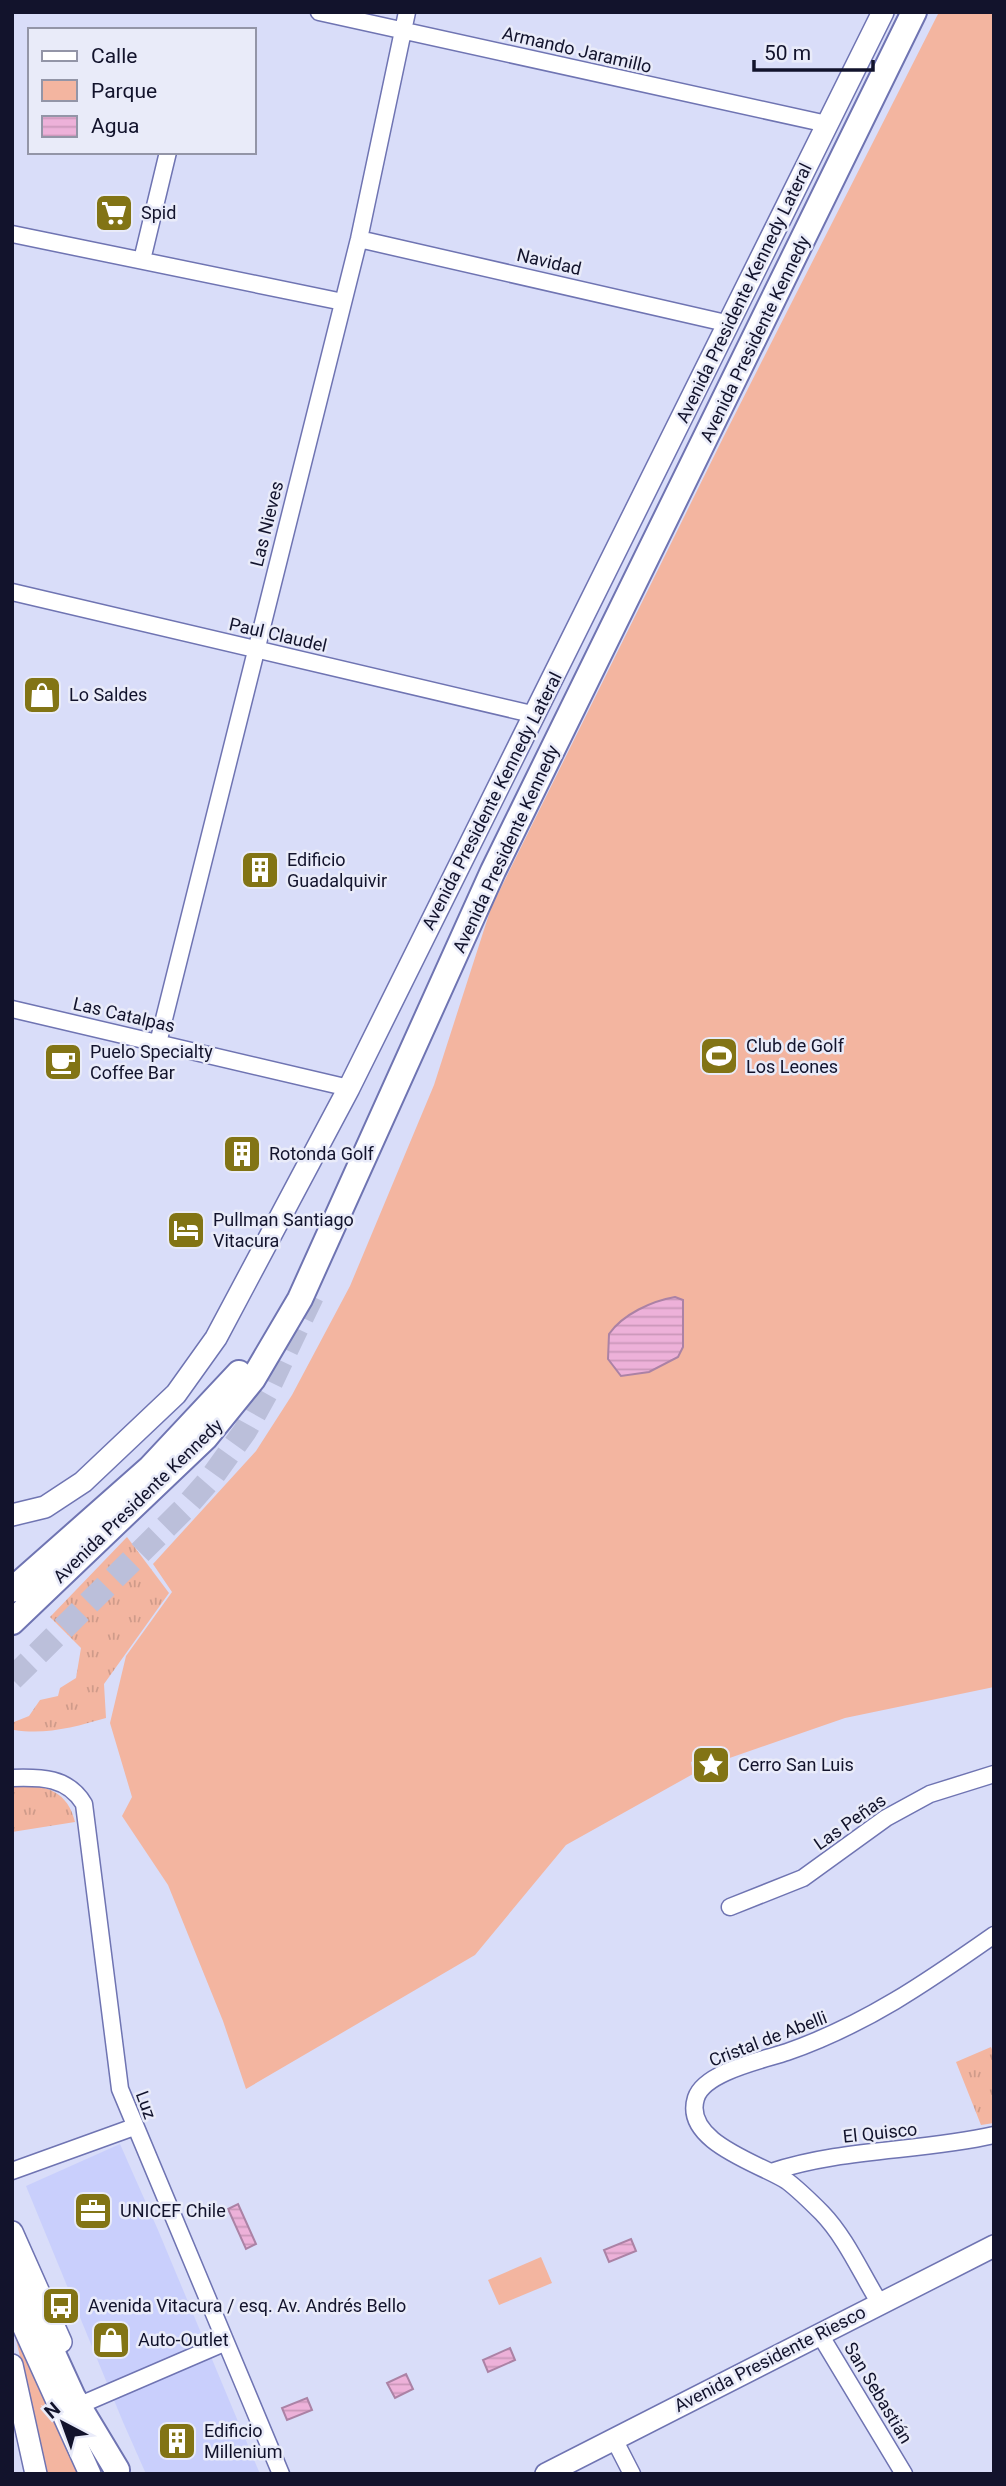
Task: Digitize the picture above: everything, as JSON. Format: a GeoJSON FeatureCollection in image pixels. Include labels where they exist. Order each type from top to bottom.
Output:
{"type":"FeatureCollection","features":[{"type":"Feature","properties":{"kind":"highway","name":"Avenida Presidente Kennedy"},"geometry":{"type":"LineString","coordinates":[[12,1622],[178,1466],[230,1409],[275,1343],[314,1271],[493,871],[914,12]]}},
{"type":"Feature","properties":{"kind":"highway"},"geometry":{"type":"LineString","coordinates":[[12,1590],[150,1468],[212,1404],[262,1345],[314,1271]]}},
{"type":"Feature","properties":{"kind":"highway"},"geometry":{"type":"LineString","coordinates":[[12,2264],[68,2388],[118,2472]]}},
{"type":"Feature","properties":{"kind":"main road","name":"Avenida Presidente Kennedy Lateral"},"geometry":{"type":"LineString","coordinates":[[13,1515],[45,1507],[77,1488],[153,1418],[192,1374],[228,1316],[349,1088],[883,12]]}},
{"type":"Feature","properties":{"kind":"main road"},"geometry":{"type":"LineString","coordinates":[[12,2232],[118,2472]]}},
{"type":"Feature","properties":{"kind":"main road","name":"Avenida Presidente Riesco"},"geometry":{"type":"LineString","coordinates":[[546,2474],[879,2302],[994,2246]]}},
{"type":"Feature","properties":{"kind":"main road"},"geometry":{"type":"LineString","coordinates":[[12,2302],[90,2474]]}},
{"type":"Feature","properties":{"kind":"main road"},"geometry":{"type":"LineString","coordinates":[[12,2365],[36,2474]]}},
{"type":"Feature","properties":{"kind":"street","name":"Armando Jaramillo"},"geometry":{"type":"LineString","coordinates":[[319,12],[827,124]]}},
{"type":"Feature","properties":{"kind":"street","name":"Las Nieves"},"geometry":{"type":"LineString","coordinates":[[159,1043],[359,239],[407,12]]}},
{"type":"Feature","properties":{"kind":"street"},"geometry":{"type":"LineString","coordinates":[[142,260],[168,154]]}},
{"type":"Feature","properties":{"kind":"street"},"geometry":{"type":"LineString","coordinates":[[12,234],[343,302]]}},
{"type":"Feature","properties":{"kind":"street","name":"Navidad"},"geometry":{"type":"LineString","coordinates":[[359,239],[730,324]]}},
{"type":"Feature","properties":{"kind":"street","name":"Paul Claudel"},"geometry":{"type":"LineString","coordinates":[[12,592],[536,715]]}},
{"type":"Feature","properties":{"kind":"street","name":"Las Catalpas"},"geometry":{"type":"LineString","coordinates":[[12,1009],[349,1088]]}},
{"type":"Feature","properties":{"kind":"street","name":"Las Peñas"},"geometry":{"type":"LineString","coordinates":[[730,1907],[803,1878],[886,1818],[930,1794],[994,1774]]}},
{"type":"Feature","properties":{"kind":"street","name":"Luz"},"geometry":{"type":"LineString","coordinates":[[12,1778],[60,1782],[74,1791],[84,1804],[118,2076],[134,2127],[281,2474]]}},
{"type":"Feature","properties":{"kind":"street","name":"Cristal de Abelli"},"geometry":{"type":"LineString","coordinates":[[879,2302],[834,2226],[805,2196],[771,2172],[735,2155],[708,2135],[695,2114],[699,2091],[713,2078],[831,2037],[880,2012],[942,1974],[994,1935]]}},
{"type":"Feature","properties":{"kind":"street"},"geometry":{"type":"LineString","coordinates":[[12,2171],[134,2127]]}},
{"type":"Feature","properties":{"kind":"street","name":"El Quisco"},"geometry":{"type":"LineString","coordinates":[[771,2172],[817,2159],[942,2146],[994,2135]]}},
{"type":"Feature","properties":{"kind":"street","name":"San Sebastián"},"geometry":{"type":"LineString","coordinates":[[819,2333],[904,2474]]}},
{"type":"Feature","properties":{"kind":"street"},"geometry":{"type":"LineString","coordinates":[[87,2402],[224,2343]]}},
{"type":"Feature","properties":{"kind":"street"},"geometry":{"type":"LineString","coordinates":[[614,2440],[632,2474]]}},
{"type":"Feature","properties":{"kind":"shaded area"},"geometry":{"type":"Polygon","coordinates":[[[120,2144],[260,2474],[146,2474],[123,2422],[26,2186],[120,2144]]]}},
{"type":"Feature","properties":{"kind":"green space","name":"Club de Golf Los Leones"},"geometry":{"type":"Polygon","coordinates":[[[939,12],[994,12],[994,1687],[845,1718],[721,1761],[715,1751],[691,1762],[693,1774],[566,1845],[475,1955],[246,2089],[223,2021],[168,1885],[122,1816],[132,1797],[110,1723],[126,1656],[172,1592],[153,1564],[256,1451],[292,1395],[350,1286],[434,1085],[491,908],[724,436],[939,12]]]}},
{"type":"Feature","properties":{"kind":"green space"},"geometry":{"type":"Polygon","coordinates":[[[127,1537],[169,1593],[104,1684],[106,1718],[49,1731],[14,1730],[14,1722],[29,1716],[40,1700],[58,1696],[60,1688],[76,1678],[81,1648],[50,1617],[127,1537]]]}},
{"type":"Feature","properties":{"kind":"green space"},"geometry":{"type":"Polygon","coordinates":[[[12,1786],[55,1792],[67,1804],[75,1822],[12,1832],[12,1786]]]}},
{"type":"Feature","properties":{"kind":"green space"},"geometry":{"type":"Polygon","coordinates":[[[991,2047],[994,2054],[994,2123],[981,2125],[956,2062],[991,2047]]]}},
{"type":"Feature","properties":{"kind":"green space"},"geometry":{"type":"Polygon","coordinates":[[[541,2257],[552,2283],[499,2305],[488,2280],[541,2257]]]}},
{"type":"Feature","properties":{"kind":"green space"},"geometry":{"type":"Polygon","coordinates":[[[12,2322],[81,2474],[47,2474],[12,2322]]]}},
{"type":"Feature","properties":{"kind":"water"},"geometry":{"type":"Polygon","coordinates":[[[675,1297],[683,1300],[683,1347],[678,1357],[649,1372],[621,1376],[608,1359],[609,1334],[622,1320],[639,1310],[675,1297]]]}},
{"type":"Feature","properties":{"kind":"water"},"geometry":{"type":"Polygon","coordinates":[[[238,2204],[256,2244],[246,2249],[228,2209],[238,2204]]]}},
{"type":"Feature","properties":{"kind":"water"},"geometry":{"type":"Polygon","coordinates":[[[631,2239],[636,2251],[609,2262],[604,2250],[631,2239]]]}},
{"type":"Feature","properties":{"kind":"water"},"geometry":{"type":"Polygon","coordinates":[[[510,2348],[515,2360],[488,2372],[483,2360],[510,2348]]]}},
{"type":"Feature","properties":{"kind":"water"},"geometry":{"type":"Polygon","coordinates":[[[406,2374],[413,2389],[395,2398],[387,2383],[406,2374]]]}},
{"type":"Feature","properties":{"kind":"water"},"geometry":{"type":"Polygon","coordinates":[[[307,2398],[312,2410],[287,2420],[282,2408],[307,2398]]]}},
{"type":"Feature","properties":{"kind":"tunnel"},"geometry":{"type":"LineString","coordinates":[[12,1679],[184,1509],[212,1477],[245,1431],[266,1393],[312,1296]]}},
{"type":"Feature","properties":{"kind":"place","name":"Spid"},"geometry":{"type":"Point","coordinates":[114,213]}},
{"type":"Feature","properties":{"kind":"place","name":"Lo Saldes"},"geometry":{"type":"Point","coordinates":[42,695]}},
{"type":"Feature","properties":{"kind":"place","name":"Edificio Guadalquivir"},"geometry":{"type":"Point","coordinates":[260,870]}},
{"type":"Feature","properties":{"kind":"place","name":"Club de Golf Los Leones"},"geometry":{"type":"Point","coordinates":[719,1056]}},
{"type":"Feature","properties":{"kind":"place","name":"Puelo Specialty Coffee Bar"},"geometry":{"type":"Point","coordinates":[63,1062]}},
{"type":"Feature","properties":{"kind":"place","name":"Rotonda Golf"},"geometry":{"type":"Point","coordinates":[242,1154]}},
{"type":"Feature","properties":{"kind":"place","name":"Pullman Santiago Vitacura"},"geometry":{"type":"Point","coordinates":[186,1230]}},
{"type":"Feature","properties":{"kind":"place","name":"Cerro San Luis"},"geometry":{"type":"Point","coordinates":[711,1765]}},
{"type":"Feature","properties":{"kind":"place","name":"UNICEF Chile"},"geometry":{"type":"Point","coordinates":[93,2211]}},
{"type":"Feature","properties":{"kind":"place","name":"Avenida Vitacura / esq. Av. Andrés Bello"},"geometry":{"type":"Point","coordinates":[61,2306]}},
{"type":"Feature","properties":{"kind":"place","name":"Auto-Outlet"},"geometry":{"type":"Point","coordinates":[111,2340]}},
{"type":"Feature","properties":{"kind":"place","name":"Edificio Millenium"},"geometry":{"type":"Point","coordinates":[177,2441]}}]}
